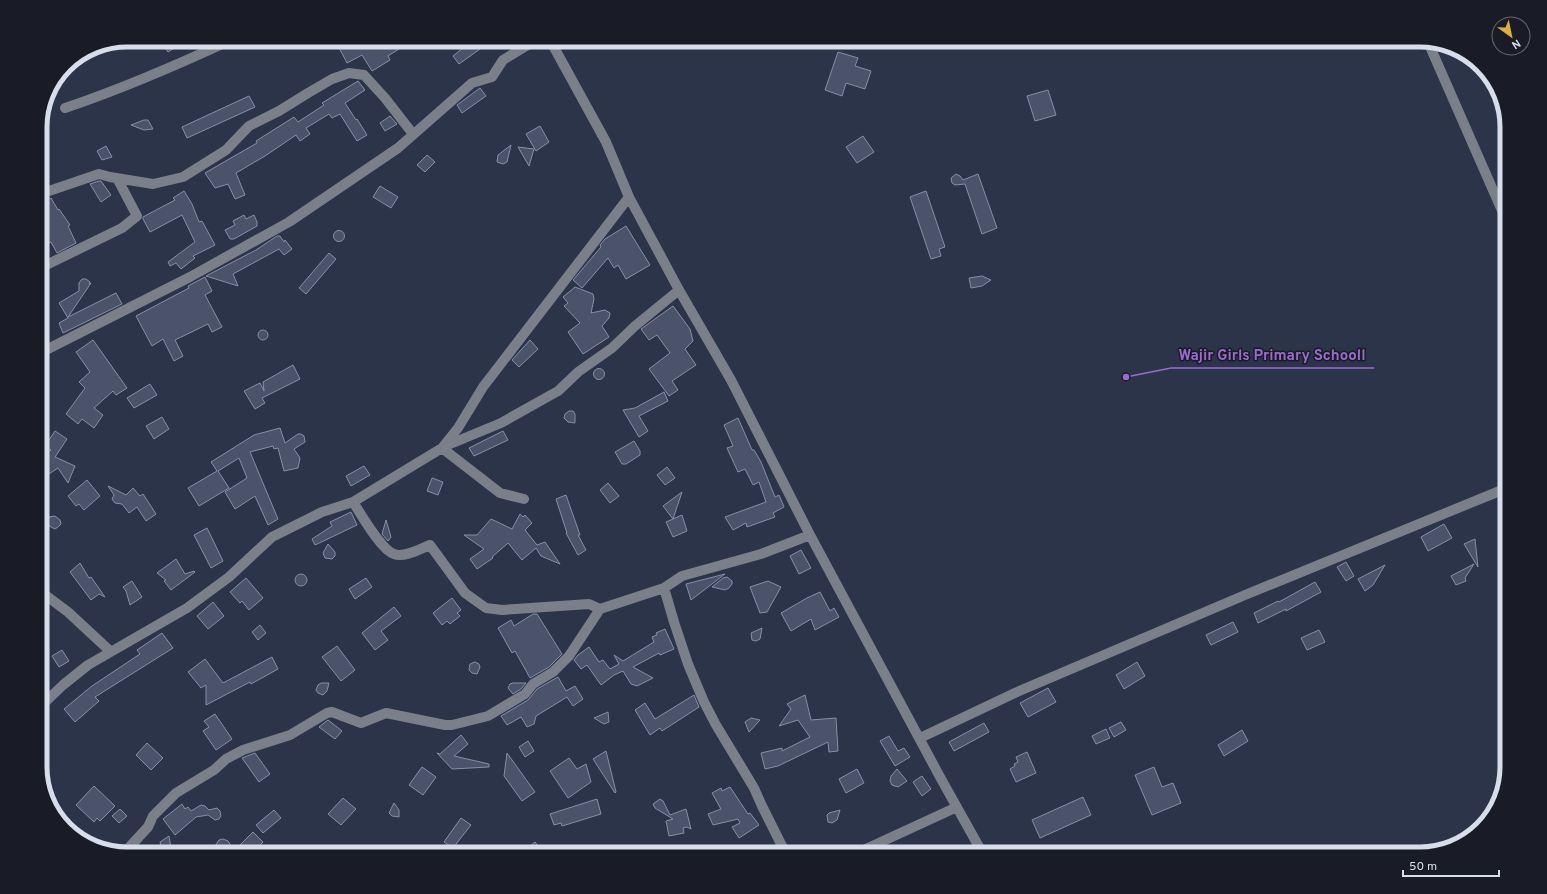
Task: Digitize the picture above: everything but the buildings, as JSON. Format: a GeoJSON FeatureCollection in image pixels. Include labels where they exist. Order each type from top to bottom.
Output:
{"type":"FeatureCollection","features":[{"type":"Feature","properties":{"kind":"street"},"geometry":{"type":"LineString","coordinates":[[65,108],[108,94],[158,74],[216,47]]}},
{"type":"Feature","properties":{"kind":"street"},"geometry":{"type":"LineString","coordinates":[[47,350],[190,276],[289,222],[398,148],[472,83],[492,77],[503,60],[524,47]]}},
{"type":"Feature","properties":{"kind":"street"},"geometry":{"type":"LineString","coordinates":[[554,47],[606,142],[630,197],[679,290],[731,380],[810,535],[979,847]]}},
{"type":"Feature","properties":{"kind":"street"},"geometry":{"type":"LineString","coordinates":[[1431,48],[1500,206]]}},
{"type":"Feature","properties":{"kind":"street"},"geometry":{"type":"LineString","coordinates":[[47,192],[99,174],[153,184],[183,177],[226,150],[249,126],[279,111],[332,79],[348,73],[364,75],[385,98],[413,134]]}},
{"type":"Feature","properties":{"kind":"street"},"geometry":{"type":"LineString","coordinates":[[47,265],[122,228],[137,216],[117,178]]}},
{"type":"Feature","properties":{"kind":"street"},"geometry":{"type":"LineString","coordinates":[[442,448],[458,428],[483,387],[630,197]]}},
{"type":"Feature","properties":{"kind":"street"},"geometry":{"type":"LineString","coordinates":[[47,700],[88,665],[187,608],[230,576],[272,537],[322,512],[352,502],[442,448],[501,423],[558,391],[578,372],[612,348],[635,326],[679,290]]}},
{"type":"Feature","properties":{"kind":"street"},"geometry":{"type":"LineString","coordinates":[[442,448],[500,493],[524,499]]}},
{"type":"Feature","properties":{"kind":"street"},"geometry":{"type":"LineString","coordinates":[[920,738],[1017,692],[1245,595],[1500,491]]}},
{"type":"Feature","properties":{"kind":"street"},"geometry":{"type":"LineString","coordinates":[[352,502],[382,546],[394,555],[406,554],[430,545],[464,593],[486,608],[502,610],[589,604],[600,609]]}},
{"type":"Feature","properties":{"kind":"street"},"geometry":{"type":"LineString","coordinates":[[130,847],[148,827],[153,816],[176,793],[243,750],[290,735],[327,713],[332,712],[361,723],[386,713],[445,725],[452,725],[488,716],[526,694],[533,684],[553,672],[569,656],[600,609],[664,588],[682,576],[761,554],[810,535]]}},
{"type":"Feature","properties":{"kind":"street"},"geometry":{"type":"LineString","coordinates":[[664,588],[688,664],[704,702],[754,788],[782,847]]}},
{"type":"Feature","properties":{"kind":"street"},"geometry":{"type":"LineString","coordinates":[[47,596],[68,612],[110,651]]}},
{"type":"Feature","properties":{"kind":"street"},"geometry":{"type":"LineString","coordinates":[[871,847],[957,807]]}},
{"type":"Feature","properties":{"kind":"place","name":"Wajir Girls Primary Schooll"},"geometry":{"type":"Point","coordinates":[1126,377]}}]}
